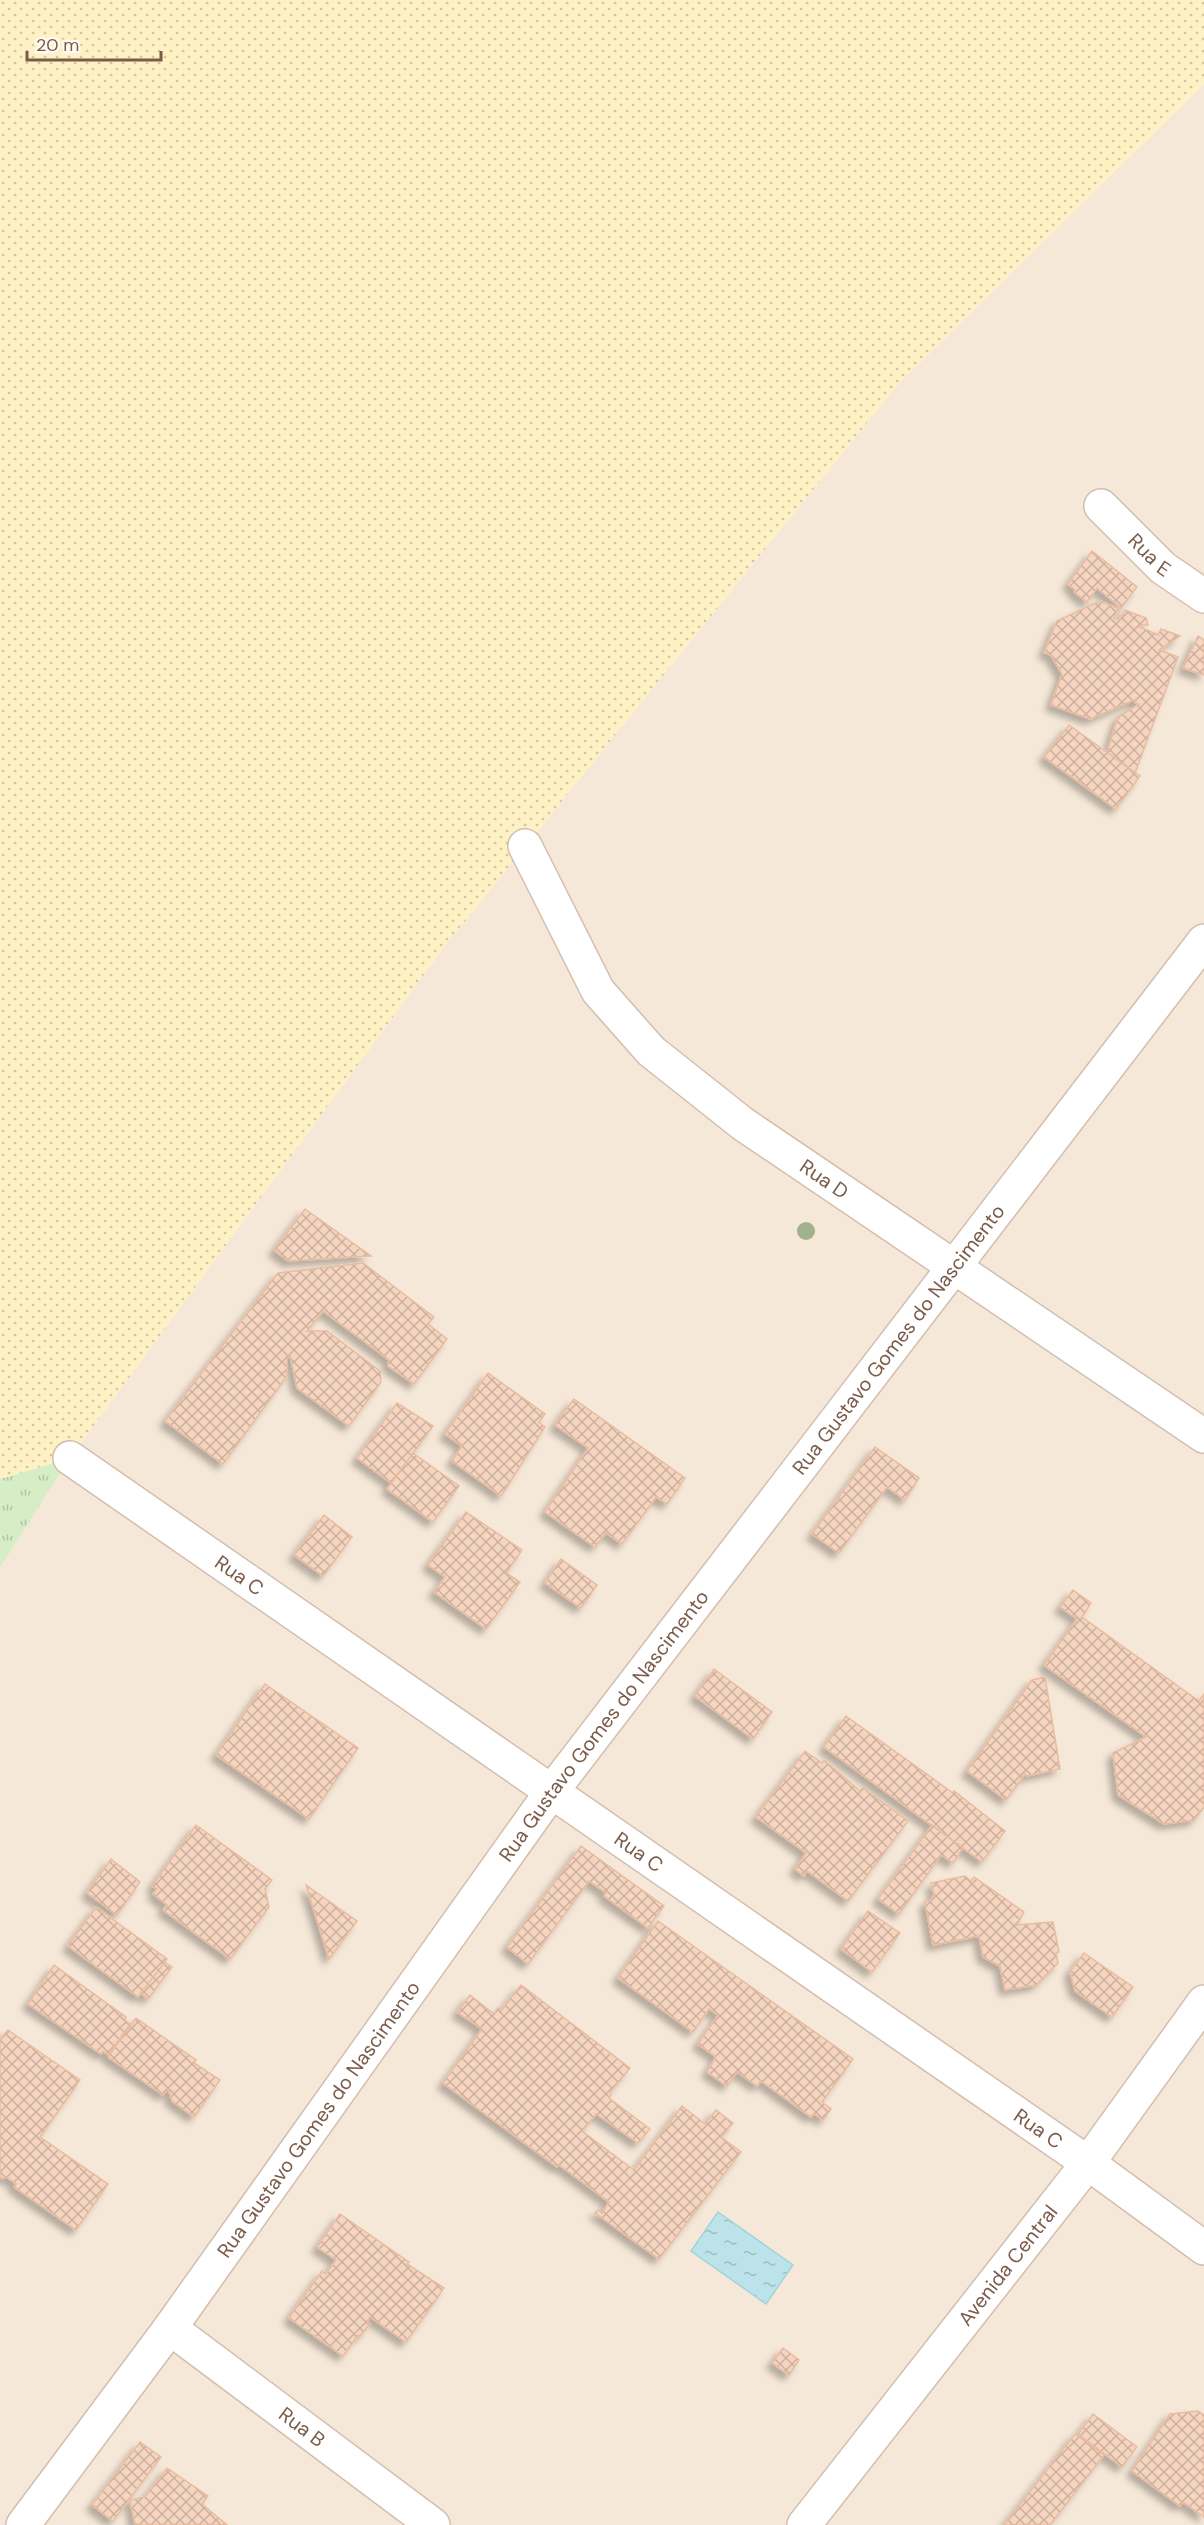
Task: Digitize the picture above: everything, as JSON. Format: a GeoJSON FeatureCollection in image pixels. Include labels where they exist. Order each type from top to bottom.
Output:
{"type":"FeatureCollection","features":[{"type":"Feature","properties":{"kind":"street","name":"Rua E"},"geometry":{"type":"LineString","coordinates":[[1101,506],[1163,568],[1204,596]]}},
{"type":"Feature","properties":{"kind":"street","name":"Rua D"},"geometry":{"type":"LineString","coordinates":[[525,846],[598,991],[651,1051],[743,1124],[1204,1436]]}},
{"type":"Feature","properties":{"kind":"street","name":"Rua Gustavo Gomes do Nascimento"},"geometry":{"type":"LineString","coordinates":[[23,2525],[170,2328],[552,1791],[953,1265],[1204,941]]}},
{"type":"Feature","properties":{"kind":"street","name":"Rua C"},"geometry":{"type":"LineString","coordinates":[[70,1458],[1088,2163],[1204,2248]]}},
{"type":"Feature","properties":{"kind":"street","name":"Avenida Central"},"geometry":{"type":"LineString","coordinates":[[804,2525],[1088,2163],[1204,2002]]}},
{"type":"Feature","properties":{"kind":"street","name":"Rua B"},"geometry":{"type":"LineString","coordinates":[[170,2328],[433,2525]]}},
{"type":"Feature","properties":{"kind":"shaded area"},"geometry":{"type":"Polygon","coordinates":[[[1204,84],[1204,2525],[0,2525],[0,1568],[70,1458],[444,947],[899,383],[1204,84]]]}},
{"type":"Feature","properties":{"kind":"green space"},"geometry":{"type":"Polygon","coordinates":[[[70,1458],[0,1568],[0,1479],[70,1458]]]}},
{"type":"Feature","properties":{"kind":"sand"},"geometry":{"type":"Polygon","coordinates":[[[0,0],[1204,0],[1204,84],[899,383],[444,947],[70,1458],[0,1479],[0,0]]]}},
{"type":"Feature","properties":{"kind":"water"},"geometry":{"type":"Polygon","coordinates":[[[718,2212],[793,2265],[766,2304],[691,2251],[718,2212]]]}},
{"type":"Feature","properties":{"kind":"building"},"geometry":{"type":"Polygon","coordinates":[[[1092,551],[1137,587],[1121,608],[1097,588],[1087,602],[1068,584],[1092,551]]]}},
{"type":"Feature","properties":{"kind":"building"},"geometry":{"type":"Polygon","coordinates":[[[1100,601],[1118,608],[1114,618],[1120,620],[1125,610],[1146,618],[1148,625],[1140,625],[1140,627],[1158,635],[1161,629],[1180,636],[1159,650],[1178,657],[1135,773],[1107,752],[1118,717],[1139,704],[1135,703],[1136,699],[1090,719],[1051,705],[1062,674],[1051,655],[1044,653],[1057,621],[1100,601]]]}},
{"type":"Feature","properties":{"kind":"building"},"geometry":{"type":"Polygon","coordinates":[[[1198,636],[1204,640],[1204,675],[1183,668],[1198,636]]]}},
{"type":"Feature","properties":{"kind":"building"},"geometry":{"type":"Polygon","coordinates":[[[1069,725],[1140,776],[1116,809],[1044,757],[1069,725]]]}},
{"type":"Feature","properties":{"kind":"building"},"geometry":{"type":"Polygon","coordinates":[[[305,1209],[371,1256],[288,1261],[274,1250],[305,1209]]]}},
{"type":"Feature","properties":{"kind":"building"},"geometry":{"type":"Polygon","coordinates":[[[363,1263],[434,1317],[428,1324],[447,1339],[414,1384],[388,1366],[389,1360],[323,1311],[307,1331],[327,1331],[380,1371],[381,1382],[349,1426],[297,1388],[290,1355],[287,1359],[287,1376],[223,1464],[165,1421],[278,1273],[363,1263]]]}},
{"type":"Feature","properties":{"kind":"building"},"geometry":{"type":"Polygon","coordinates":[[[488,1373],[545,1414],[539,1422],[545,1427],[501,1496],[452,1461],[462,1446],[445,1434],[488,1373]]]}},
{"type":"Feature","properties":{"kind":"building"},"geometry":{"type":"Polygon","coordinates":[[[574,1399],[685,1478],[667,1504],[656,1497],[622,1544],[606,1533],[595,1547],[545,1512],[588,1448],[555,1425],[574,1399]]]}},
{"type":"Feature","properties":{"kind":"building"},"geometry":{"type":"Polygon","coordinates":[[[397,1403],[433,1426],[391,1483],[357,1458],[397,1403]]]}},
{"type":"Feature","properties":{"kind":"building"},"geometry":{"type":"Polygon","coordinates":[[[875,1447],[919,1478],[905,1500],[887,1487],[839,1553],[812,1534],[875,1447]]]}},
{"type":"Feature","properties":{"kind":"building"},"geometry":{"type":"Polygon","coordinates":[[[413,1453],[459,1486],[433,1522],[387,1489],[413,1453]]]}},
{"type":"Feature","properties":{"kind":"building"},"geometry":{"type":"Polygon","coordinates":[[[466,1512],[522,1550],[506,1573],[520,1582],[486,1629],[434,1592],[445,1577],[428,1565],[466,1512]]]}},
{"type":"Feature","properties":{"kind":"building"},"geometry":{"type":"Polygon","coordinates":[[[324,1515],[352,1537],[323,1576],[294,1555],[324,1515]]]}},
{"type":"Feature","properties":{"kind":"building"},"geometry":{"type":"Polygon","coordinates":[[[561,1559],[597,1585],[581,1608],[545,1583],[561,1559]]]}},
{"type":"Feature","properties":{"kind":"building"},"geometry":{"type":"Polygon","coordinates":[[[1073,1590],[1091,1603],[1082,1617],[1199,1701],[1204,1694],[1204,1807],[1194,1820],[1164,1824],[1118,1795],[1113,1753],[1146,1737],[1044,1665],[1077,1619],[1060,1607],[1073,1590]]]}},
{"type":"Feature","properties":{"kind":"building"},"geometry":{"type":"Polygon","coordinates":[[[714,1669],[772,1712],[753,1739],[695,1696],[714,1669]]]}},
{"type":"Feature","properties":{"kind":"building"},"geometry":{"type":"Polygon","coordinates":[[[1045,1677],[1060,1769],[1027,1776],[1025,1774],[1006,1800],[967,1771],[1032,1680],[1045,1677]]]}},
{"type":"Feature","properties":{"kind":"building"},"geometry":{"type":"Polygon","coordinates":[[[265,1684],[358,1748],[309,1819],[216,1755],[265,1684]]]}},
{"type":"Feature","properties":{"kind":"building"},"geometry":{"type":"Polygon","coordinates":[[[846,1716],[953,1793],[954,1791],[1005,1831],[982,1862],[824,1747],[846,1716]]]}},
{"type":"Feature","properties":{"kind":"building"},"geometry":{"type":"Polygon","coordinates":[[[805,1751],[822,1763],[824,1760],[860,1791],[863,1788],[908,1821],[848,1901],[807,1871],[804,1876],[795,1869],[806,1853],[756,1817],[805,1751]]]}},
{"type":"Feature","properties":{"kind":"building"},"geometry":{"type":"Polygon","coordinates":[[[196,1825],[272,1880],[265,1889],[269,1907],[230,1959],[163,1910],[167,1905],[153,1894],[157,1889],[152,1886],[196,1825]]]}},
{"type":"Feature","properties":{"kind":"building"},"geometry":{"type":"Polygon","coordinates":[[[932,1825],[963,1848],[953,1863],[941,1855],[899,1914],[878,1899],[932,1825]]]}},
{"type":"Feature","properties":{"kind":"building"},"geometry":{"type":"Polygon","coordinates":[[[581,1846],[664,1906],[648,1928],[604,1896],[606,1893],[589,1881],[528,1964],[507,1947],[581,1846]]]}},
{"type":"Feature","properties":{"kind":"building"},"geometry":{"type":"Polygon","coordinates":[[[111,1859],[140,1882],[117,1915],[87,1893],[111,1859]]]}},
{"type":"Feature","properties":{"kind":"building"},"geometry":{"type":"Polygon","coordinates":[[[965,1876],[971,1881],[974,1877],[1024,1912],[1017,1925],[1053,1922],[1059,1952],[1056,1953],[1058,1963],[1036,1985],[1005,1990],[1000,1966],[983,1957],[979,1936],[933,1945],[925,1902],[931,1900],[934,1894],[931,1883],[965,1876]]]}},
{"type":"Feature","properties":{"kind":"building"},"geometry":{"type":"Polygon","coordinates":[[[306,1885],[357,1921],[329,1959],[306,1885]]]}},
{"type":"Feature","properties":{"kind":"building"},"geometry":{"type":"Polygon","coordinates":[[[96,1907],[167,1959],[138,1997],[68,1946],[96,1907]]]}},
{"type":"Feature","properties":{"kind":"building"},"geometry":{"type":"Polygon","coordinates":[[[868,1911],[900,1933],[872,1972],[841,1949],[868,1911]]]}},
{"type":"Feature","properties":{"kind":"building"},"geometry":{"type":"Polygon","coordinates":[[[658,1921],[853,2059],[822,2102],[831,2109],[823,2120],[814,2114],[811,2117],[761,2081],[757,2086],[737,2072],[727,2086],[707,2072],[716,2057],[698,2044],[718,2015],[709,2009],[693,2032],[618,1978],[658,1921]]]}},
{"type":"Feature","properties":{"kind":"building"},"geometry":{"type":"Polygon","coordinates":[[[1084,1953],[1133,1987],[1112,2017],[1075,1991],[1070,1972],[1084,1953]]]}},
{"type":"Feature","properties":{"kind":"building"},"geometry":{"type":"Polygon","coordinates":[[[165,1962],[172,1967],[148,1999],[141,1993],[165,1962]]]}},
{"type":"Feature","properties":{"kind":"building"},"geometry":{"type":"Polygon","coordinates":[[[54,1965],[126,2017],[125,2020],[130,2024],[108,2055],[103,2051],[101,2054],[28,2004],[54,1965]]]}},
{"type":"Feature","properties":{"kind":"building"},"geometry":{"type":"Polygon","coordinates":[[[521,1985],[630,2068],[610,2092],[609,2098],[650,2129],[638,2143],[596,2114],[582,2131],[634,2170],[682,2106],[705,2124],[716,2110],[733,2123],[721,2137],[741,2152],[659,2259],[595,2213],[598,2210],[602,2213],[609,2202],[559,2165],[557,2167],[443,2083],[482,2029],[457,2012],[470,1995],[494,2014],[498,2008],[501,2011],[521,1985]]]}},
{"type":"Feature","properties":{"kind":"building"},"geometry":{"type":"Polygon","coordinates":[[[136,2018],[196,2060],[194,2063],[220,2080],[194,2117],[172,2101],[168,2089],[163,2095],[108,2057],[136,2018]]]}},
{"type":"Feature","properties":{"kind":"building"},"geometry":{"type":"Polygon","coordinates":[[[8,2030],[80,2080],[40,2137],[108,2184],[76,2230],[14,2187],[16,2184],[5,2176],[3,2179],[0,2177],[0,2040],[8,2030]]]}},
{"type":"Feature","properties":{"kind":"building"},"geometry":{"type":"Polygon","coordinates":[[[340,2214],[409,2262],[407,2264],[444,2288],[406,2342],[370,2317],[367,2322],[370,2324],[360,2336],[358,2335],[343,2356],[289,2318],[322,2271],[326,2274],[336,2260],[317,2247],[340,2214]]]}},
{"type":"Feature","properties":{"kind":"building"},"geometry":{"type":"Polygon","coordinates":[[[783,2348],[799,2360],[789,2375],[772,2363],[783,2348]]]}},
{"type":"Feature","properties":{"kind":"building"},"geometry":{"type":"Polygon","coordinates":[[[1198,2411],[1204,2415],[1204,2517],[1183,2502],[1180,2506],[1132,2471],[1170,2414],[1198,2411]]]}},
{"type":"Feature","properties":{"kind":"building"},"geometry":{"type":"Polygon","coordinates":[[[1093,2414],[1137,2447],[1122,2467],[1078,2434],[1093,2414]]]}},
{"type":"Feature","properties":{"kind":"building"},"geometry":{"type":"Polygon","coordinates":[[[1075,2434],[1104,2455],[1050,2525],[1004,2525],[1075,2434]]]}},
{"type":"Feature","properties":{"kind":"building"},"geometry":{"type":"Polygon","coordinates":[[[140,2442],[161,2457],[113,2521],[92,2505],[140,2442]]]}},
{"type":"Feature","properties":{"kind":"building"},"geometry":{"type":"Polygon","coordinates":[[[167,2468],[208,2496],[202,2504],[227,2525],[135,2525],[130,2500],[145,2497],[167,2468]]]}}]}
